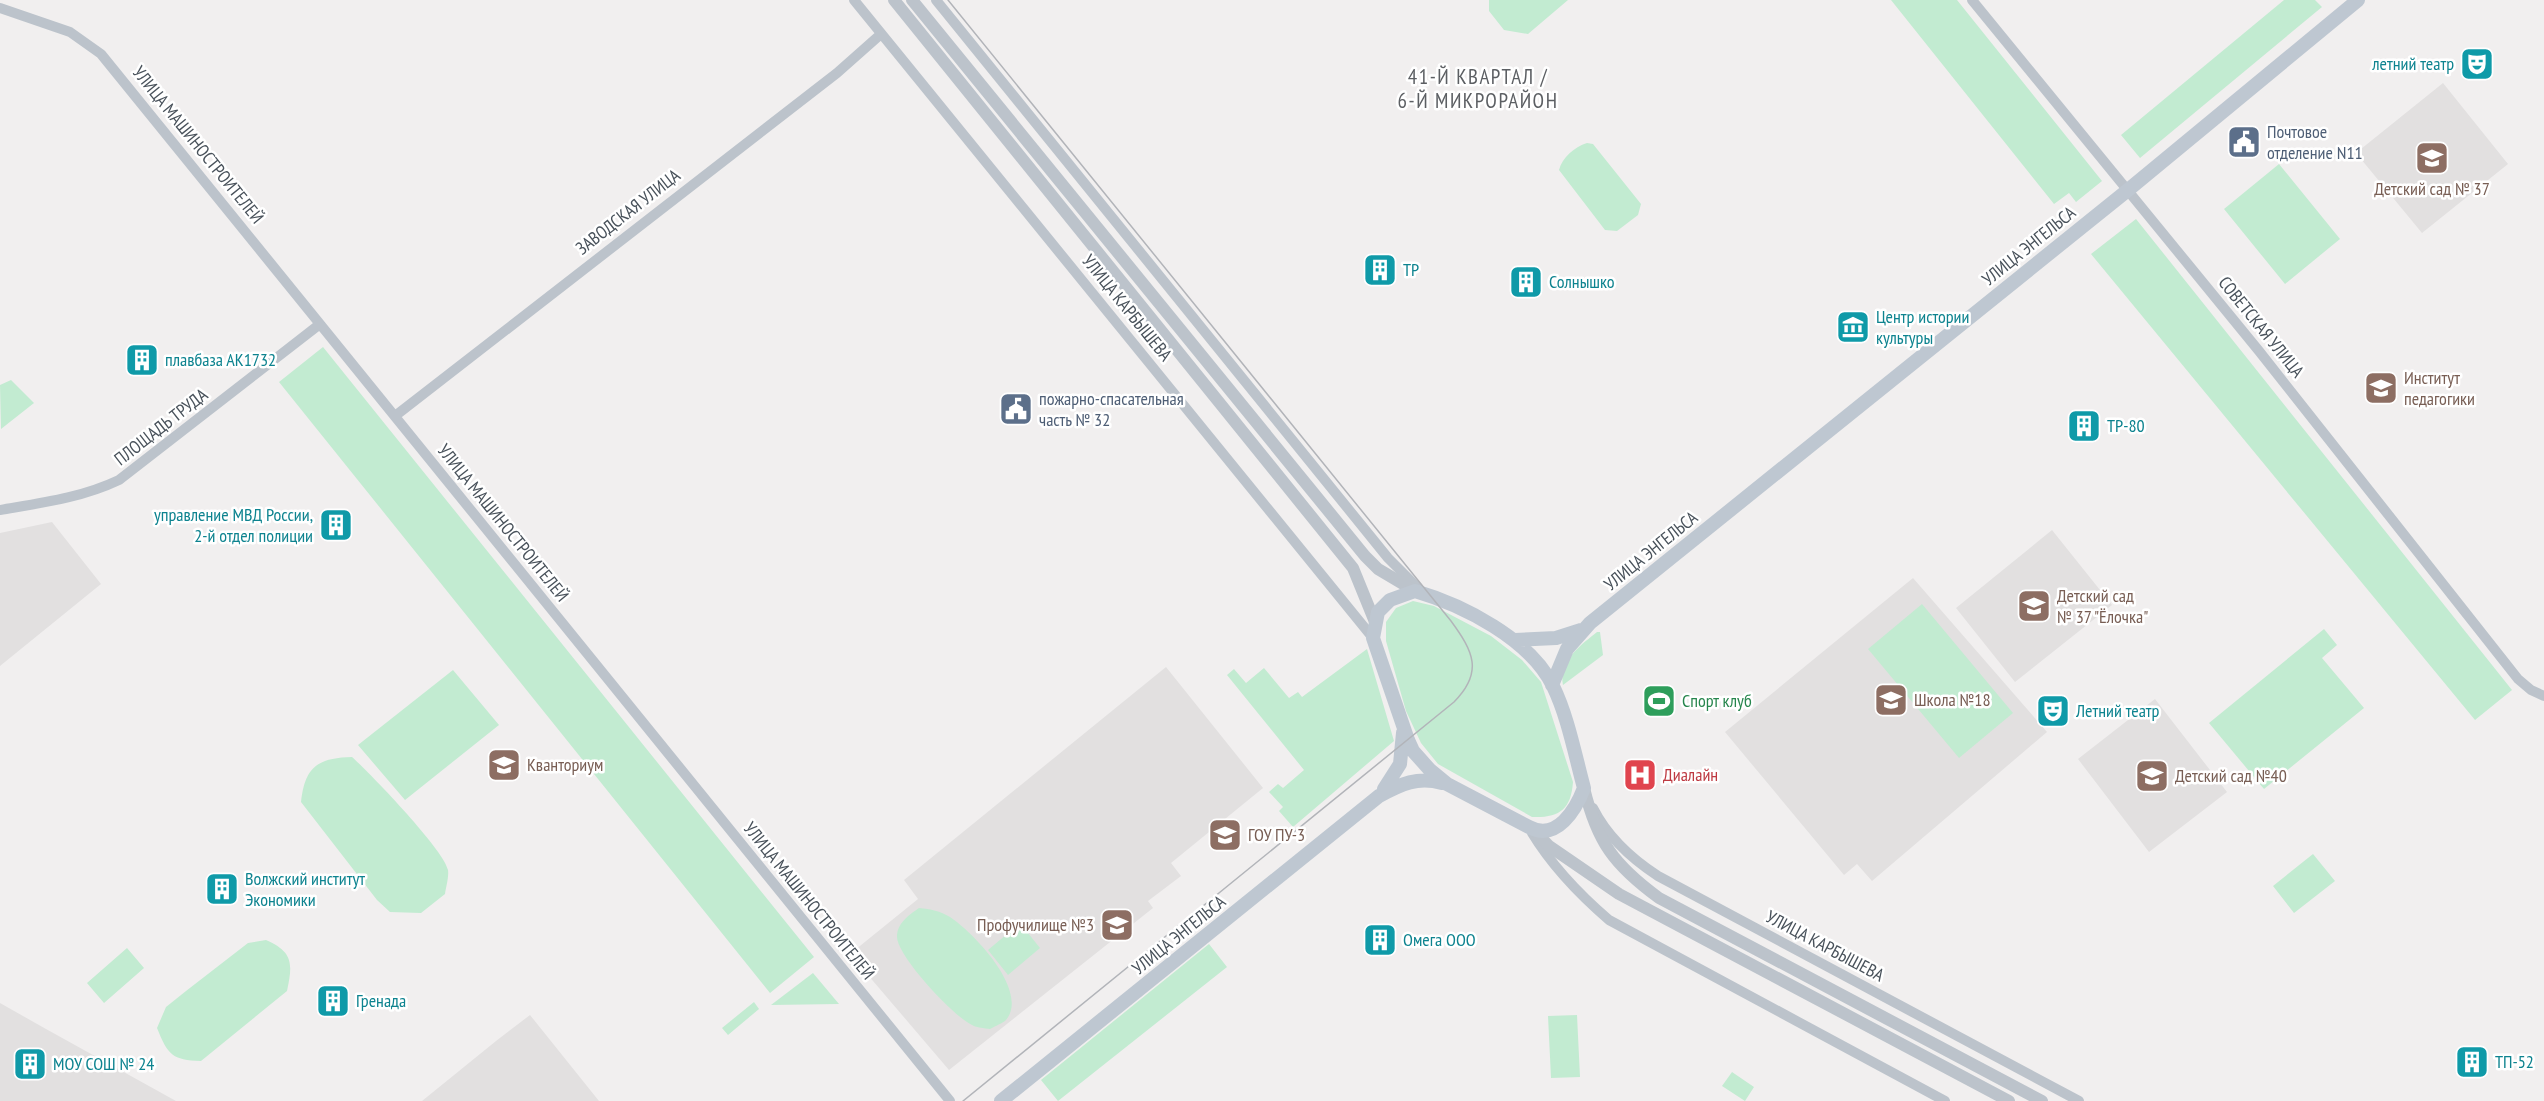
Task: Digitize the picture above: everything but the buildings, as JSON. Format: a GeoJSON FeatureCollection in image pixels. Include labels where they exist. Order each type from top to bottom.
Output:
{"type":"FeatureCollection","features":[{"type":"Feature","properties":{"kind":"main road","name":"УЛИЦА ЭНГЕЛЬСА"},"geometry":{"type":"LineString","coordinates":[[1552,685],[1559,665],[1581,630],[2128,190],[2358,0]]}},
{"type":"Feature","properties":{"kind":"main road"},"geometry":{"type":"LineString","coordinates":[[1374,622],[1378,612],[1390,600],[1420,593]]}},
{"type":"Feature","properties":{"kind":"main road","name":"УЛИЦА КАРБЫШЕВА"},"geometry":{"type":"LineString","coordinates":[[1420,593],[1440,599],[1515,639],[1552,685],[1584,788]]}},
{"type":"Feature","properties":{"kind":"main road","name":"УЛИЦА КАРБЫШЕВА"},"geometry":{"type":"LineString","coordinates":[[1374,622],[1373,638],[1403,731],[1413,751],[1447,784],[1532,828]]}},
{"type":"Feature","properties":{"kind":"main road","name":"УЛИЦА ЭНГЕЛЬСА"},"geometry":{"type":"LineString","coordinates":[[1515,639],[1556,638],[1581,630]]}},
{"type":"Feature","properties":{"kind":"main road","name":"УЛИЦА ЭНГЕЛЬСА"},"geometry":{"type":"LineString","coordinates":[[1379,796],[1397,772],[1403,750],[1403,731]]}},
{"type":"Feature","properties":{"kind":"main road","name":"УЛИЦА ЭНГЕЛЬСА"},"geometry":{"type":"LineString","coordinates":[[1000,1101],[1379,796],[1416,779],[1427,778],[1447,784]]}},
{"type":"Feature","properties":{"kind":"main road"},"geometry":{"type":"LineString","coordinates":[[1532,828],[1557,827],[1570,817],[1584,788]]}},
{"type":"Feature","properties":{"kind":"street","name":"УЛИЦА КАРБЫШЕВА"},"geometry":{"type":"LineString","coordinates":[[854,0],[1373,638]]}},
{"type":"Feature","properties":{"kind":"street","name":"УЛИЦА КАРБЫШЕВА"},"geometry":{"type":"LineString","coordinates":[[894,0],[1353,568],[1374,622]]}},
{"type":"Feature","properties":{"kind":"street","name":"УЛИЦА КАРБЫШЕВА"},"geometry":{"type":"LineString","coordinates":[[912,0],[1365,556],[1378,569],[1420,593]]}},
{"type":"Feature","properties":{"kind":"street","name":"УЛИЦА КАРБЫШЕВА"},"geometry":{"type":"LineString","coordinates":[[936,0],[1388,558],[1420,593]]}},
{"type":"Feature","properties":{"kind":"street","name":"СОВЕТСКАЯ УЛИЦА"},"geometry":{"type":"LineString","coordinates":[[1972,0],[2334,444],[2518,680],[2544,696]]}},
{"type":"Feature","properties":{"kind":"street","name":"УЛИЦА МАШИНОСТРОИТЕЛЕЙ"},"geometry":{"type":"LineString","coordinates":[[0,8],[70,32],[101,54],[950,1101]]}},
{"type":"Feature","properties":{"kind":"street","name":"ЗАВОДСКАЯ УЛИЦА"},"geometry":{"type":"LineString","coordinates":[[395,416],[837,72],[881,34]]}},
{"type":"Feature","properties":{"kind":"street","name":"ПЛОЩАДЬ ТРУДА"},"geometry":{"type":"LineString","coordinates":[[0,510],[55,501],[90,492],[119,480],[320,324]]}},
{"type":"Feature","properties":{"kind":"street","name":"УЛИЦА КАРБЫШЕВА"},"geometry":{"type":"LineString","coordinates":[[1584,788],[1592,822],[1610,853],[1631,877],[1659,898],[2042,1101]]}},
{"type":"Feature","properties":{"kind":"street","name":"УЛИЦА КАРБЫШЕВА"},"geometry":{"type":"LineString","coordinates":[[1584,788],[1598,817],[1618,843],[1637,862],[1658,876],[2079,1101]]}},
{"type":"Feature","properties":{"kind":"street","name":"УЛИЦА КАРБЫШЕВА"},"geometry":{"type":"LineString","coordinates":[[1532,828],[1549,846],[1619,894],[2009,1101]]}},
{"type":"Feature","properties":{"kind":"street"},"geometry":{"type":"LineString","coordinates":[[1532,828],[1542,849],[1575,887],[1609,920],[1945,1101]]}},
{"type":"Feature","properties":{"kind":"shaded area","name":"Детский сад № 37"},"geometry":{"type":"Polygon","coordinates":[[[2443,83],[2508,164],[2422,233],[2356,153],[2443,83]]]}},
{"type":"Feature","properties":{"kind":"shaded area"},"geometry":{"type":"Polygon","coordinates":[[[52,522],[101,584],[0,666],[0,533],[52,522]]]}},
{"type":"Feature","properties":{"kind":"shaded area","name":"Детский сад № 37 \"Ёлочка\""},"geometry":{"type":"Polygon","coordinates":[[[2052,530],[2112,605],[2015,682],[1956,608],[2052,530]]]}},
{"type":"Feature","properties":{"kind":"shaded area","name":"Школа №18"},"geometry":{"type":"Polygon","coordinates":[[[1913,578],[2047,732],[1872,881],[1857,864],[1844,875],[1725,732],[1913,578]]]}},
{"type":"Feature","properties":{"kind":"shaded area"},"geometry":{"type":"Polygon","coordinates":[[[1166,667],[1263,788],[1171,863],[1181,876],[1148,901],[1153,908],[949,1070],[850,954],[918,899],[904,880],[1166,667]]]}},
{"type":"Feature","properties":{"kind":"shaded area","name":"Детский сад №40"},"geometry":{"type":"Polygon","coordinates":[[[2155,699],[2227,792],[2149,852],[2078,759],[2155,699]]]}},
{"type":"Feature","properties":{"kind":"shaded area"},"geometry":{"type":"Polygon","coordinates":[[[0,1003],[46,1029],[176,1101],[0,1101],[0,1003]]]}},
{"type":"Feature","properties":{"kind":"shaded area"},"geometry":{"type":"Polygon","coordinates":[[[530,1015],[599,1101],[422,1101],[496,1041],[530,1015]]]}},
{"type":"Feature","properties":{"kind":"green space"},"geometry":{"type":"Polygon","coordinates":[[[1489,0],[1568,0],[1528,34],[1504,30],[1489,11],[1489,0]]]}},
{"type":"Feature","properties":{"kind":"green space"},"geometry":{"type":"Polygon","coordinates":[[[1891,0],[1957,0],[2102,181],[2076,202],[2069,193],[2054,204],[1891,0]]]}},
{"type":"Feature","properties":{"kind":"green space"},"geometry":{"type":"Polygon","coordinates":[[[2284,0],[2315,0],[2322,7],[2140,158],[2121,135],[2284,0]]]}},
{"type":"Feature","properties":{"kind":"green space"},"geometry":{"type":"Polygon","coordinates":[[[1587,143],[1593,144],[1641,204],[1638,215],[1617,231],[1605,230],[1559,170],[1569,154],[1587,143]]]}},
{"type":"Feature","properties":{"kind":"green space"},"geometry":{"type":"Polygon","coordinates":[[[2279,164],[2340,239],[2285,284],[2224,209],[2279,164]]]}},
{"type":"Feature","properties":{"kind":"green space"},"geometry":{"type":"Polygon","coordinates":[[[2136,219],[2512,690],[2475,720],[2091,254],[2136,219]]]}},
{"type":"Feature","properties":{"kind":"green space"},"geometry":{"type":"Polygon","coordinates":[[[323,347],[814,957],[770,993],[279,382],[323,347]]]}},
{"type":"Feature","properties":{"kind":"green space"},"geometry":{"type":"Polygon","coordinates":[[[11,380],[34,403],[1,429],[0,385],[11,380]]]}},
{"type":"Feature","properties":{"kind":"green space"},"geometry":{"type":"Polygon","coordinates":[[[1413,601],[1434,606],[1491,636],[1522,660],[1541,682],[1573,782],[1570,799],[1562,810],[1550,816],[1532,817],[1438,764],[1421,743],[1406,711],[1386,641],[1386,622],[1396,608],[1413,601]]]}},
{"type":"Feature","properties":{"kind":"green space"},"geometry":{"type":"Polygon","coordinates":[[[1922,604],[2013,713],[1959,758],[1868,649],[1922,604]]]}},
{"type":"Feature","properties":{"kind":"green space"},"geometry":{"type":"Polygon","coordinates":[[[2324,629],[2337,645],[2322,658],[2364,708],[2264,789],[2209,723],[2324,629]]]}},
{"type":"Feature","properties":{"kind":"green space"},"geometry":{"type":"Polygon","coordinates":[[[1597,632],[1600,632],[1603,655],[1563,685],[1562,676],[1567,661],[1597,632]]]}},
{"type":"Feature","properties":{"kind":"green space"},"geometry":{"type":"Polygon","coordinates":[[[1367,649],[1394,741],[1293,827],[1279,811],[1283,807],[1269,792],[1278,784],[1283,788],[1304,770],[1227,675],[1234,669],[1246,683],[1264,668],[1289,698],[1298,692],[1302,697],[1367,649]]]}},
{"type":"Feature","properties":{"kind":"green space"},"geometry":{"type":"Polygon","coordinates":[[[453,670],[499,725],[405,800],[358,745],[453,670]]]}},
{"type":"Feature","properties":{"kind":"green space"},"geometry":{"type":"Polygon","coordinates":[[[352,757],[389,794],[444,860],[448,870],[445,894],[421,913],[390,912],[377,900],[301,802],[306,781],[314,767],[329,760],[352,757]]]}},
{"type":"Feature","properties":{"kind":"green space"},"geometry":{"type":"Polygon","coordinates":[[[2313,854],[2335,881],[2294,913],[2273,886],[2313,854]]]}},
{"type":"Feature","properties":{"kind":"green space"},"geometry":{"type":"Polygon","coordinates":[[[919,908],[943,913],[950,917],[972,935],[996,963],[1011,994],[1011,1008],[1005,1021],[990,1029],[972,1025],[964,1020],[940,999],[906,958],[899,946],[897,937],[899,928],[919,908]]]}},
{"type":"Feature","properties":{"kind":"green space"},"geometry":{"type":"Polygon","coordinates":[[[1020,923],[1040,948],[1008,975],[988,950],[1020,923]]]}},
{"type":"Feature","properties":{"kind":"green space"},"geometry":{"type":"Polygon","coordinates":[[[266,940],[282,949],[289,960],[290,973],[287,991],[201,1061],[183,1059],[172,1054],[164,1044],[157,1028],[166,1007],[248,943],[266,940]]]}},
{"type":"Feature","properties":{"kind":"green space"},"geometry":{"type":"Polygon","coordinates":[[[1209,944],[1227,967],[1058,1101],[1041,1080],[1209,944]]]}},
{"type":"Feature","properties":{"kind":"green space"},"geometry":{"type":"Polygon","coordinates":[[[127,948],[144,968],[104,1003],[87,983],[127,948]]]}},
{"type":"Feature","properties":{"kind":"green space"},"geometry":{"type":"Polygon","coordinates":[[[813,973],[839,1004],[771,1005],[813,973]]]}},
{"type":"Feature","properties":{"kind":"green space"},"geometry":{"type":"Polygon","coordinates":[[[754,1002],[759,1009],[728,1035],[722,1028],[754,1002]]]}},
{"type":"Feature","properties":{"kind":"green space"},"geometry":{"type":"Polygon","coordinates":[[[1577,1015],[1580,1077],[1551,1078],[1548,1016],[1577,1015]]]}},
{"type":"Feature","properties":{"kind":"green space"},"geometry":{"type":"Polygon","coordinates":[[[1732,1072],[1754,1087],[1745,1101],[1722,1086],[1732,1072]]]}},
{"type":"Feature","properties":{"kind":"tram line"},"geometry":{"type":"LineString","coordinates":[[948,0],[1451,621],[1465,642],[1472,662],[1469,681],[1454,702],[963,1101]]}},
{"type":"Feature","properties":{"kind":"place","name":"летний театр"},"geometry":{"type":"Point","coordinates":[2477,64]}},
{"type":"Feature","properties":{"kind":"place","name":"Почтовое отделение N11"},"geometry":{"type":"Point","coordinates":[2244,142]}},
{"type":"Feature","properties":{"kind":"place","name":"Детский сад № 37"},"geometry":{"type":"Point","coordinates":[2432,158]}},
{"type":"Feature","properties":{"kind":"place","name":"ТР"},"geometry":{"type":"Point","coordinates":[1380,270]}},
{"type":"Feature","properties":{"kind":"place","name":"Солнышко"},"geometry":{"type":"Point","coordinates":[1526,282]}},
{"type":"Feature","properties":{"kind":"place","name":"Центр истории культуры"},"geometry":{"type":"Point","coordinates":[1853,327]}},
{"type":"Feature","properties":{"kind":"place","name":"плавбаза АК1732"},"geometry":{"type":"Point","coordinates":[142,360]}},
{"type":"Feature","properties":{"kind":"place","name":"Институт педагогики"},"geometry":{"type":"Point","coordinates":[2381,388]}},
{"type":"Feature","properties":{"kind":"place","name":"пожарно-спасательная часть № 32"},"geometry":{"type":"Point","coordinates":[1016,409]}},
{"type":"Feature","properties":{"kind":"place","name":"ТР-80"},"geometry":{"type":"Point","coordinates":[2084,426]}},
{"type":"Feature","properties":{"kind":"place","name":"управление МВД России, 2-й отдел полиции"},"geometry":{"type":"Point","coordinates":[336,525]}},
{"type":"Feature","properties":{"kind":"place","name":"Детский сад № 37 \"Ёлочка\""},"geometry":{"type":"Point","coordinates":[2034,606]}},
{"type":"Feature","properties":{"kind":"place","name":"Школа №18"},"geometry":{"type":"Point","coordinates":[1891,700]}},
{"type":"Feature","properties":{"kind":"place","name":"Спорт клуб"},"geometry":{"type":"Point","coordinates":[1659,701]}},
{"type":"Feature","properties":{"kind":"place","name":"Летний театр"},"geometry":{"type":"Point","coordinates":[2053,711]}},
{"type":"Feature","properties":{"kind":"place","name":"Кванториум"},"geometry":{"type":"Point","coordinates":[504,765]}},
{"type":"Feature","properties":{"kind":"place","name":"Диалайн"},"geometry":{"type":"Point","coordinates":[1640,775]}},
{"type":"Feature","properties":{"kind":"place","name":"Детский сад №40"},"geometry":{"type":"Point","coordinates":[2152,776]}},
{"type":"Feature","properties":{"kind":"place","name":"ГОУ ПУ-3"},"geometry":{"type":"Point","coordinates":[1225,835]}},
{"type":"Feature","properties":{"kind":"place","name":"Волжский институт Экономики"},"geometry":{"type":"Point","coordinates":[222,889]}},
{"type":"Feature","properties":{"kind":"place","name":"Профучилище №3"},"geometry":{"type":"Point","coordinates":[1117,925]}},
{"type":"Feature","properties":{"kind":"place","name":"Омега ООО"},"geometry":{"type":"Point","coordinates":[1380,940]}},
{"type":"Feature","properties":{"kind":"place","name":"Гренада"},"geometry":{"type":"Point","coordinates":[333,1001]}},
{"type":"Feature","properties":{"kind":"place","name":"ТП-52"},"geometry":{"type":"Point","coordinates":[2472,1062]}},
{"type":"Feature","properties":{"kind":"place","name":"МОУ СОШ № 24"},"geometry":{"type":"Point","coordinates":[30,1064]}},
{"type":"Feature","properties":{"kind":"district","name":"41-Й КВАРТАЛ / 6-Й МИКРОРАЙОН"},"geometry":{"type":"Point","coordinates":[1478,89]}}]}
